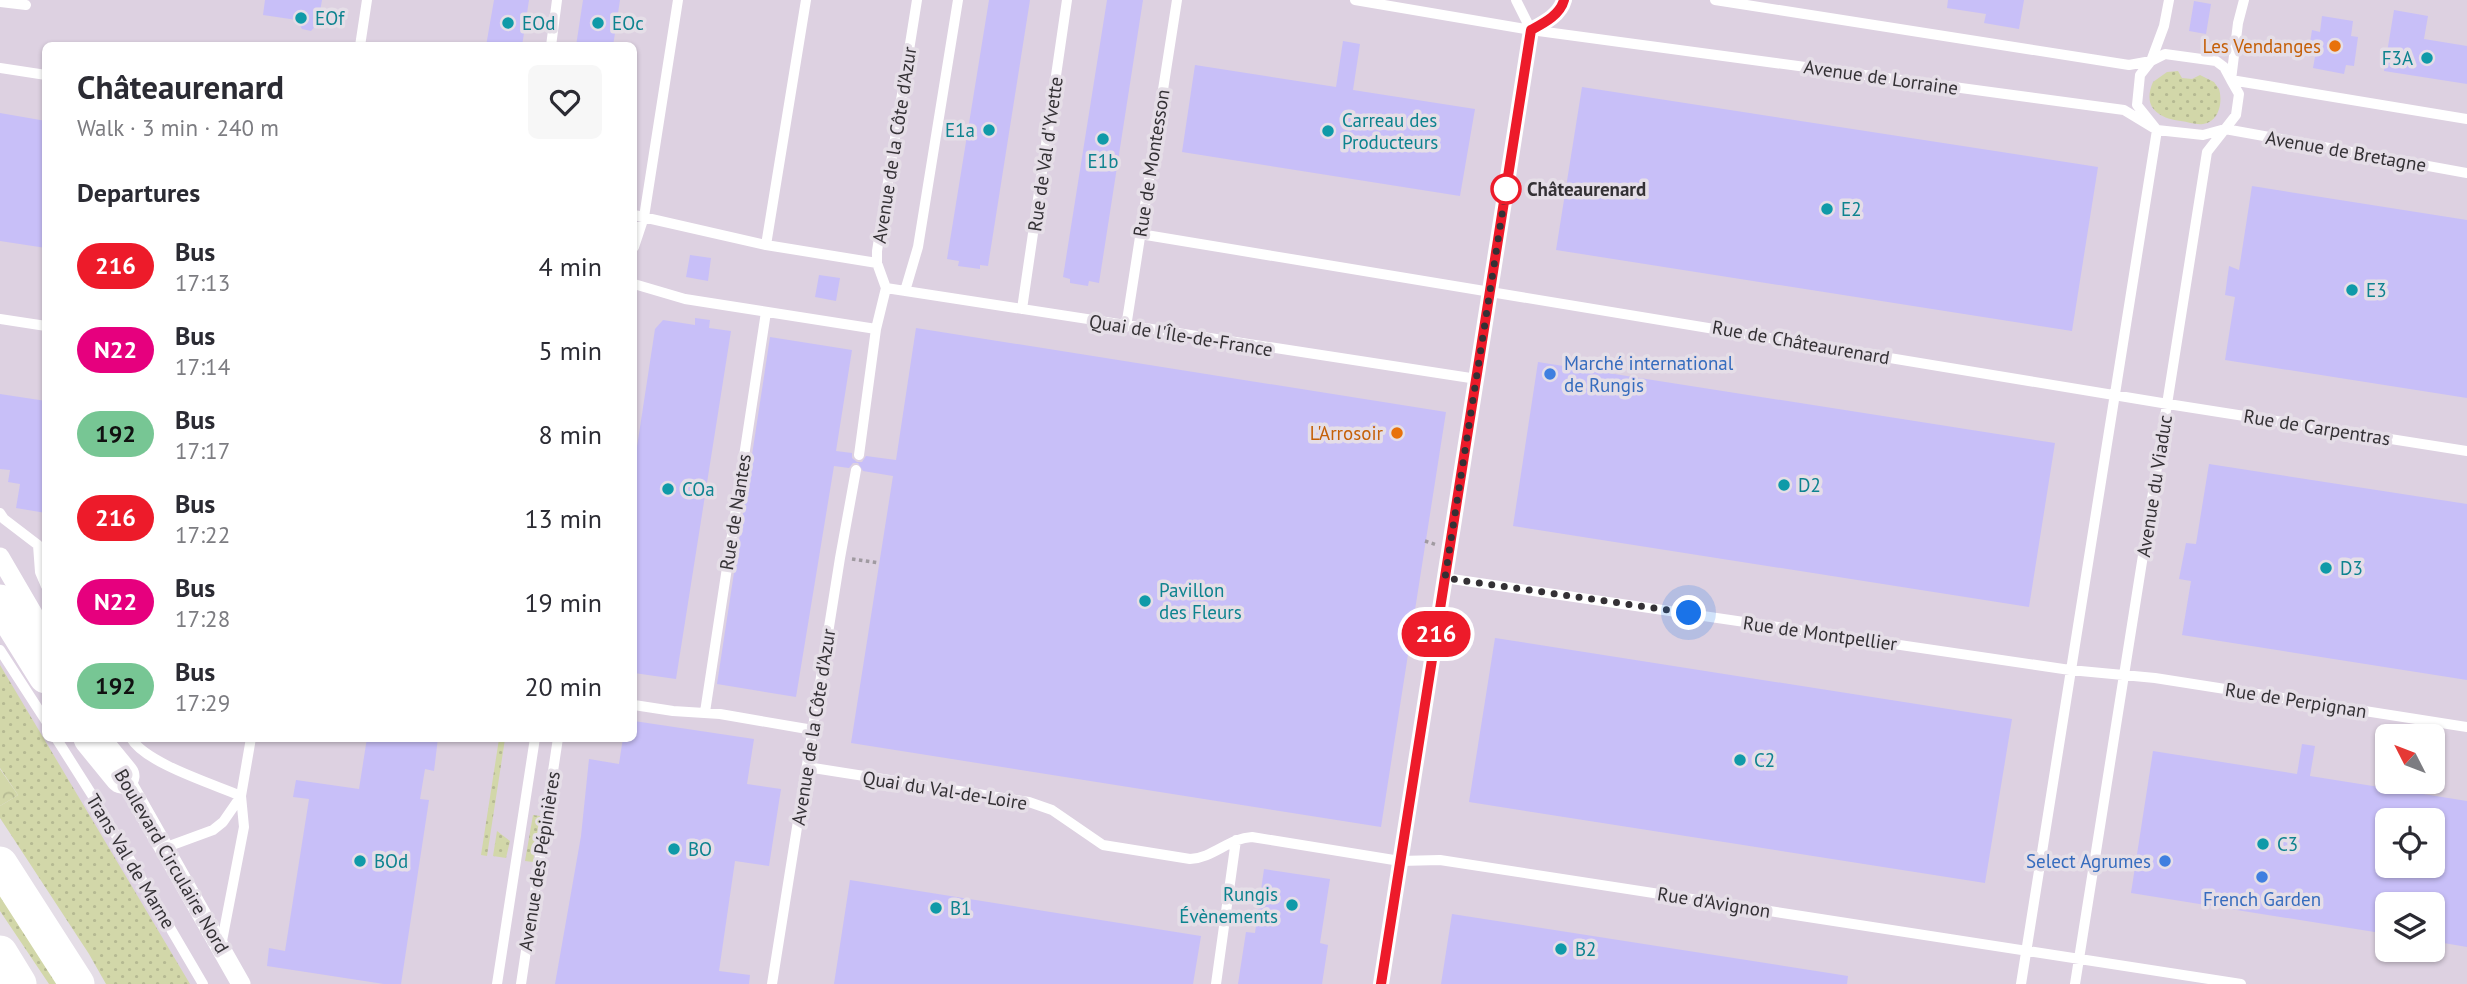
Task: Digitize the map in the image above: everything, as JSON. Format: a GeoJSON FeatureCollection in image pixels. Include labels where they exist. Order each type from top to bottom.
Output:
{"type":"FeatureCollection","features":[{"type":"Feature","properties":{"kind":"highway"},"geometry":{"type":"LineString","coordinates":[[0,602],[42,670]]}},
{"type":"Feature","properties":{"kind":"highway"},"geometry":{"type":"LineString","coordinates":[[94,742],[122,776]]}},
{"type":"Feature","properties":{"kind":"highway"},"geometry":{"type":"LineString","coordinates":[[0,864],[77,984]]}},
{"type":"Feature","properties":{"kind":"highway"},"geometry":{"type":"LineString","coordinates":[[0,953],[19,984]]}},
{"type":"Feature","properties":{"kind":"street"},"geometry":{"type":"LineString","coordinates":[[0,557],[42,629]]}},
{"type":"Feature","properties":{"kind":"street","name":"Boulevard Circulaire Nord"},"geometry":{"type":"LineString","coordinates":[[105,742],[163,849],[244,984]]}},
{"type":"Feature","properties":{"kind":"lane"},"geometry":{"type":"LineString","coordinates":[[361,42],[367,0]]}},
{"type":"Feature","properties":{"kind":"lane"},"geometry":{"type":"LineString","coordinates":[[552,42],[557,0]]}},
{"type":"Feature","properties":{"kind":"lane"},"geometry":{"type":"LineString","coordinates":[[678,0],[639,216],[766,245],[877,263]]}},
{"type":"Feature","properties":{"kind":"lane"},"geometry":{"type":"LineString","coordinates":[[766,245],[806,0]]}},
{"type":"Feature","properties":{"kind":"lane","name":"Avenue de la Côte d'Azur"},"geometry":{"type":"LineString","coordinates":[[886,288],[877,263],[877,251],[917,0]]}},
{"type":"Feature","properties":{"kind":"lane","name":"Avenue de la Côte d'Azur"},"geometry":{"type":"LineString","coordinates":[[905,291],[918,247],[958,0]]}},
{"type":"Feature","properties":{"kind":"lane","name":"Rue de Val d'Yvette"},"geometry":{"type":"LineString","coordinates":[[1022,309],[1067,0]]}},
{"type":"Feature","properties":{"kind":"lane","name":"Rue de Montesson"},"geometry":{"type":"LineString","coordinates":[[1126,327],[1177,0]]}},
{"type":"Feature","properties":{"kind":"lane","name":"Avenue de Lorraine"},"geometry":{"type":"LineString","coordinates":[[1354,0],[1531,30],[2124,110],[2157,130],[2203,135],[2225,129]]}},
{"type":"Feature","properties":{"kind":"lane"},"geometry":{"type":"LineString","coordinates":[[1381,984],[1531,30],[1516,0]]}},
{"type":"Feature","properties":{"kind":"lane"},"geometry":{"type":"LineString","coordinates":[[1531,30],[1546,22],[1562,8],[1564,0]]}},
{"type":"Feature","properties":{"kind":"lane"},"geometry":{"type":"LineString","coordinates":[[1715,0],[2129,65],[2151,61],[2165,54],[2216,61],[2224,67],[2231,80],[2467,119]]}},
{"type":"Feature","properties":{"kind":"lane"},"geometry":{"type":"LineString","coordinates":[[2021,984],[2157,130],[2137,105],[2140,75],[2151,61],[2164,26],[2169,0]]}},
{"type":"Feature","properties":{"kind":"lane","name":"Avenue du Viaduc"},"geometry":{"type":"LineString","coordinates":[[2076,984],[2207,152],[2236,115],[2239,94],[2231,80],[2238,23],[2244,0]]}},
{"type":"Feature","properties":{"kind":"lane"},"geometry":{"type":"LineString","coordinates":[[0,2],[26,5]]}},
{"type":"Feature","properties":{"kind":"lane"},"geometry":{"type":"LineString","coordinates":[[0,68],[42,74]]}},
{"type":"Feature","properties":{"kind":"lane","name":"Avenue de Bretagne"},"geometry":{"type":"LineString","coordinates":[[2225,129],[2467,173]]}},
{"type":"Feature","properties":{"kind":"lane","name":"Rue de Châteaurenard"},"geometry":{"type":"LineString","coordinates":[[1140,234],[2168,404]]}},
{"type":"Feature","properties":{"kind":"lane"},"geometry":{"type":"LineString","coordinates":[[637,285],[685,299],[876,329]]}},
{"type":"Feature","properties":{"kind":"lane"},"geometry":{"type":"LineString","coordinates":[[859,455],[876,329],[886,288]]}},
{"type":"Feature","properties":{"kind":"lane","name":"Quai de l'Île-de-France"},"geometry":{"type":"LineString","coordinates":[[886,288],[1477,379]]}},
{"type":"Feature","properties":{"kind":"lane","name":"Rue de Nantes"},"geometry":{"type":"LineString","coordinates":[[705,712],[766,312]]}},
{"type":"Feature","properties":{"kind":"lane"},"geometry":{"type":"LineString","coordinates":[[0,319],[42,325]]}},
{"type":"Feature","properties":{"kind":"lane","name":"Rue de Carpentras"},"geometry":{"type":"LineString","coordinates":[[2168,404],[2467,451]]}},
{"type":"Feature","properties":{"kind":"lane","name":"Avenue de la Côte d'Azur"},"geometry":{"type":"LineString","coordinates":[[772,984],[839,558],[856,470]]}},
{"type":"Feature","properties":{"kind":"lane"},"geometry":{"type":"LineString","coordinates":[[0,513],[4,519],[42,545],[42,577]]}},
{"type":"Feature","properties":{"kind":"lane","name":"Rue de Montpellier"},"geometry":{"type":"LineString","coordinates":[[1445,578],[2070,670],[2125,675]]}},
{"type":"Feature","properties":{"kind":"lane"},"geometry":{"type":"LineString","coordinates":[[0,650],[42,715]]}},
{"type":"Feature","properties":{"kind":"lane","name":"Rue de Perpignan"},"geometry":{"type":"LineString","coordinates":[[2125,675],[2467,727]]}},
{"type":"Feature","properties":{"kind":"lane"},"geometry":{"type":"LineString","coordinates":[[637,705],[705,712],[813,730]]}},
{"type":"Feature","properties":{"kind":"lane","name":"Trans Val de Marne"},"geometry":{"type":"LineString","coordinates":[[59,742],[203,984]]}},
{"type":"Feature","properties":{"kind":"lane"},"geometry":{"type":"LineString","coordinates":[[133,742],[150,758],[241,796]]}},
{"type":"Feature","properties":{"kind":"lane"},"geometry":{"type":"LineString","coordinates":[[220,946],[244,827],[241,796],[250,742]]}},
{"type":"Feature","properties":{"kind":"lane","name":"Avenue des Pépinières"},"geometry":{"type":"LineString","coordinates":[[498,984],[534,742]]}},
{"type":"Feature","properties":{"kind":"lane","name":"Avenue des Pépinières"},"geometry":{"type":"LineString","coordinates":[[521,984],[557,742]]}},
{"type":"Feature","properties":{"kind":"lane","name":"Quai du Val-de-Loire"},"geometry":{"type":"LineString","coordinates":[[807,767],[1029,802],[1052,810],[1103,845],[1194,859],[1204,858],[1245,837],[1400,861]]}},
{"type":"Feature","properties":{"kind":"lane"},"geometry":{"type":"LineString","coordinates":[[163,849],[214,830],[241,796]]}},
{"type":"Feature","properties":{"kind":"lane"},"geometry":{"type":"LineString","coordinates":[[1216,984],[1236,840]]}},
{"type":"Feature","properties":{"kind":"lane","name":"Rue d'Avignon"},"geometry":{"type":"LineString","coordinates":[[1400,861],[1440,860],[2241,984]]}},
{"type":"Feature","properties":{"kind":"path"},"geometry":{"type":"LineString","coordinates":[[839,558],[879,563]]}},
{"type":"Feature","properties":{"kind":"shaded area","name":"Marché international de Rungis"},"geometry":{"type":"Polygon","coordinates":[[[0,0],[2467,0],[2467,984],[165,984],[0,703],[0,0]]]}},
{"type":"Feature","properties":{"kind":"green space"},"geometry":{"type":"Polygon","coordinates":[[[2178,71],[2182,78],[2192,79],[2200,75],[2214,82],[2219,89],[2218,111],[2213,120],[2198,124],[2165,117],[2154,110],[2150,98],[2153,82],[2167,72],[2178,71]]]}},
{"type":"Feature","properties":{"kind":"green space"},"geometry":{"type":"Polygon","coordinates":[[[0,665],[42,736],[42,742],[46,742],[190,984],[106,984],[0,818],[0,806],[18,795],[0,768],[0,665]]]}},
{"type":"Feature","properties":{"kind":"green space"},"geometry":{"type":"Polygon","coordinates":[[[499,742],[505,742],[487,856],[481,855],[499,742]]]}},
{"type":"Feature","properties":{"kind":"green space"},"geometry":{"type":"Polygon","coordinates":[[[0,769],[18,795],[0,806],[0,769]]]}},
{"type":"Feature","properties":{"kind":"green space"},"geometry":{"type":"Polygon","coordinates":[[[533,815],[540,816],[533,862],[525,861],[533,815]]]}},
{"type":"Feature","properties":{"kind":"green space"},"geometry":{"type":"Polygon","coordinates":[[[497,831],[510,841],[506,858],[493,856],[497,831]]]}},
{"type":"Feature","properties":{"kind":"green space"},"geometry":{"type":"Polygon","coordinates":[[[0,885],[65,984],[49,984],[0,911],[0,885]]]}},
{"type":"Feature","properties":{"kind":"building","name":"EOf"},"geometry":{"type":"Polygon","coordinates":[[[265,0],[322,0],[318,23],[311,31],[302,29],[297,20],[263,15],[265,0]]]}},
{"type":"Feature","properties":{"kind":"building","name":"EOd"},"geometry":{"type":"Polygon","coordinates":[[[494,0],[529,0],[523,42],[487,42],[494,0]]]}},
{"type":"Feature","properties":{"kind":"building","name":"EOc"},"geometry":{"type":"Polygon","coordinates":[[[583,0],[620,0],[614,42],[577,42],[583,0]]]}},
{"type":"Feature","properties":{"kind":"building","name":"E1a"},"geometry":{"type":"Polygon","coordinates":[[[989,0],[1030,0],[988,266],[980,265],[980,269],[958,266],[959,261],[947,259],[989,0]]]}},
{"type":"Feature","properties":{"kind":"building","name":"E1b"},"geometry":{"type":"Polygon","coordinates":[[[1107,0],[1143,0],[1099,283],[1089,281],[1088,286],[1070,283],[1070,279],[1063,277],[1107,0]]]}},
{"type":"Feature","properties":{"kind":"building"},"geometry":{"type":"Polygon","coordinates":[[[1948,0],[2024,0],[2019,29],[1984,23],[1986,14],[1947,8],[1948,0]]]}},
{"type":"Feature","properties":{"kind":"building"},"geometry":{"type":"Polygon","coordinates":[[[2194,1],[2211,4],[2206,34],[2189,31],[2194,1]]]}},
{"type":"Feature","properties":{"kind":"building","name":"F3A"},"geometry":{"type":"Polygon","coordinates":[[[2394,10],[2428,16],[2424,39],[2467,46],[2467,84],[2384,71],[2394,10]]]}},
{"type":"Feature","properties":{"kind":"building"},"geometry":{"type":"Polygon","coordinates":[[[2322,16],[2353,21],[2351,36],[2358,37],[2354,66],[2346,65],[2344,74],[2313,68],[2316,51],[2309,49],[2312,30],[2320,32],[2322,16]]]}},
{"type":"Feature","properties":{"kind":"building","name":"Carreau des Producteurs"},"geometry":{"type":"Polygon","coordinates":[[[1343,41],[1360,44],[1353,90],[1475,109],[1460,196],[1182,152],[1195,65],[1336,87],[1343,41]]]}},
{"type":"Feature","properties":{"kind":"building","name":"E2"},"geometry":{"type":"Polygon","coordinates":[[[1582,87],[2098,167],[2072,331],[1556,250],[1582,87]]]}},
{"type":"Feature","properties":{"kind":"building"},"geometry":{"type":"Polygon","coordinates":[[[0,113],[42,120],[42,247],[0,241],[0,113]]]}},
{"type":"Feature","properties":{"kind":"building","name":"E3"},"geometry":{"type":"Polygon","coordinates":[[[2252,186],[2467,220],[2467,398],[2225,360],[2235,297],[2225,295],[2229,266],[2239,270],[2252,186]]]}},
{"type":"Feature","properties":{"kind":"building"},"geometry":{"type":"Polygon","coordinates":[[[690,255],[711,258],[708,281],[686,277],[690,255]]]}},
{"type":"Feature","properties":{"kind":"building"},"geometry":{"type":"Polygon","coordinates":[[[819,275],[840,278],[836,301],[815,297],[819,275]]]}},
{"type":"Feature","properties":{"kind":"building","name":"COa"},"geometry":{"type":"Polygon","coordinates":[[[695,318],[710,320],[709,328],[731,331],[676,679],[637,673],[637,447],[655,329],[663,320],[695,325],[695,318]]]}},
{"type":"Feature","properties":{"kind":"building","name":"Pavillon des Fleurs"},"geometry":{"type":"Polygon","coordinates":[[[916,328],[1446,412],[1381,827],[851,743],[893,476],[863,471],[858,463],[853,463],[849,468],[834,466],[796,697],[717,684],[770,337],[852,350],[836,451],[852,453],[852,458],[857,462],[862,462],[866,456],[896,460],[916,328]]]}},
{"type":"Feature","properties":{"kind":"building","name":"D2"},"geometry":{"type":"Polygon","coordinates":[[[1538,362],[2055,443],[2029,607],[1513,526],[1538,362]]]}},
{"type":"Feature","properties":{"kind":"building"},"geometry":{"type":"Polygon","coordinates":[[[0,394],[42,400],[42,512],[16,508],[20,484],[8,482],[10,470],[0,469],[0,394]]]}},
{"type":"Feature","properties":{"kind":"building","name":"D3"},"geometry":{"type":"Polygon","coordinates":[[[2209,464],[2467,504],[2467,680],[2182,635],[2191,581],[2179,579],[2186,543],[2196,544],[2209,464]]]}},
{"type":"Feature","properties":{"kind":"building","name":"C2"},"geometry":{"type":"Polygon","coordinates":[[[1495,638],[2012,719],[1985,883],[1469,802],[1495,638]]]}},
{"type":"Feature","properties":{"kind":"building","name":"BO"},"geometry":{"type":"Polygon","coordinates":[[[637,721],[754,739],[747,784],[781,789],[769,866],[735,861],[719,971],[750,975],[749,984],[555,984],[581,836],[589,759],[619,764],[622,742],[637,742],[637,721]]]}},
{"type":"Feature","properties":{"kind":"building","name":"BOd"},"geometry":{"type":"Polygon","coordinates":[[[366,742],[438,742],[434,771],[425,769],[420,799],[429,800],[401,984],[384,984],[267,966],[269,948],[285,951],[309,799],[293,797],[296,780],[359,789],[366,742]]]}},
{"type":"Feature","properties":{"kind":"building","name":"C3"},"geometry":{"type":"Polygon","coordinates":[[[2302,744],[2315,746],[2310,776],[2375,786],[2375,794],[2423,794],[2467,801],[2467,947],[2445,943],[2445,892],[2375,892],[2375,932],[2131,893],[2153,751],[2297,774],[2302,744]]]}},
{"type":"Feature","properties":{"kind":"building","name":"Rungis Évènements"},"geometry":{"type":"Polygon","coordinates":[[[1264,869],[1330,879],[1320,943],[1328,945],[1322,984],[1238,984],[1246,932],[1255,933],[1264,869]]]}},
{"type":"Feature","properties":{"kind":"building","name":"B1"},"geometry":{"type":"Polygon","coordinates":[[[850,880],[1201,936],[1193,984],[834,984],[850,880]]]}},
{"type":"Feature","properties":{"kind":"building","name":"B2"},"geometry":{"type":"Polygon","coordinates":[[[1452,914],[1848,976],[1847,984],[1441,984],[1452,914]]]}},
{"type":"Feature","properties":{"kind":"bus line","name":"216"},"geometry":{"type":"LineString","coordinates":[[1381,984],[1531,30],[1546,22],[1562,8],[1564,0]]}},
{"type":"Feature","properties":{"kind":"place","name":"EOf"},"geometry":{"type":"Point","coordinates":[301,18]}},
{"type":"Feature","properties":{"kind":"place","name":"EOd"},"geometry":{"type":"Point","coordinates":[508,23]}},
{"type":"Feature","properties":{"kind":"place","name":"EOc"},"geometry":{"type":"Point","coordinates":[598,23]}},
{"type":"Feature","properties":{"kind":"place","name":"Les Vendanges"},"geometry":{"type":"Point","coordinates":[2335,46]}},
{"type":"Feature","properties":{"kind":"place","name":"F3A"},"geometry":{"type":"Point","coordinates":[2427,58]}},
{"type":"Feature","properties":{"kind":"place","name":"E1a"},"geometry":{"type":"Point","coordinates":[989,130]}},
{"type":"Feature","properties":{"kind":"place","name":"Carreau des Producteurs"},"geometry":{"type":"Point","coordinates":[1328,131]}},
{"type":"Feature","properties":{"kind":"place","name":"E1b"},"geometry":{"type":"Point","coordinates":[1103,139]}},
{"type":"Feature","properties":{"kind":"place","name":"Châteaurenard"},"geometry":{"type":"Point","coordinates":[1506,189]}},
{"type":"Feature","properties":{"kind":"place","name":"E2"},"geometry":{"type":"Point","coordinates":[1827,209]}},
{"type":"Feature","properties":{"kind":"place","name":"E3"},"geometry":{"type":"Point","coordinates":[2352,290]}},
{"type":"Feature","properties":{"kind":"place","name":"Marché international de Rungis"},"geometry":{"type":"Point","coordinates":[1550,374]}},
{"type":"Feature","properties":{"kind":"place","name":"L'Arrosoir"},"geometry":{"type":"Point","coordinates":[1397,433]}},
{"type":"Feature","properties":{"kind":"place","name":"D2"},"geometry":{"type":"Point","coordinates":[1784,485]}},
{"type":"Feature","properties":{"kind":"place","name":"COa"},"geometry":{"type":"Point","coordinates":[668,489]}},
{"type":"Feature","properties":{"kind":"place","name":"D3"},"geometry":{"type":"Point","coordinates":[2326,568]}},
{"type":"Feature","properties":{"kind":"place","name":"Pavillon des Fleurs"},"geometry":{"type":"Point","coordinates":[1145,601]}},
{"type":"Feature","properties":{"kind":"place","name":"C2"},"geometry":{"type":"Point","coordinates":[1740,760]}},
{"type":"Feature","properties":{"kind":"place","name":"C3"},"geometry":{"type":"Point","coordinates":[2263,844]}},
{"type":"Feature","properties":{"kind":"place","name":"BO"},"geometry":{"type":"Point","coordinates":[674,849]}},
{"type":"Feature","properties":{"kind":"place","name":"BOd"},"geometry":{"type":"Point","coordinates":[360,861]}},
{"type":"Feature","properties":{"kind":"place","name":"Select Agrumes"},"geometry":{"type":"Point","coordinates":[2165,861]}},
{"type":"Feature","properties":{"kind":"place","name":"French Garden"},"geometry":{"type":"Point","coordinates":[2262,877]}},
{"type":"Feature","properties":{"kind":"place","name":"Rungis Évènements"},"geometry":{"type":"Point","coordinates":[1292,905]}},
{"type":"Feature","properties":{"kind":"place","name":"B1"},"geometry":{"type":"Point","coordinates":[936,908]}},
{"type":"Feature","properties":{"kind":"place","name":"B2"},"geometry":{"type":"Point","coordinates":[1561,949]}},
{"type":"Feature","properties":{"kind":"route"},"geometry":{"type":"LineString","coordinates":[[1506,189],[1445,578],[1689,613]]}}]}
